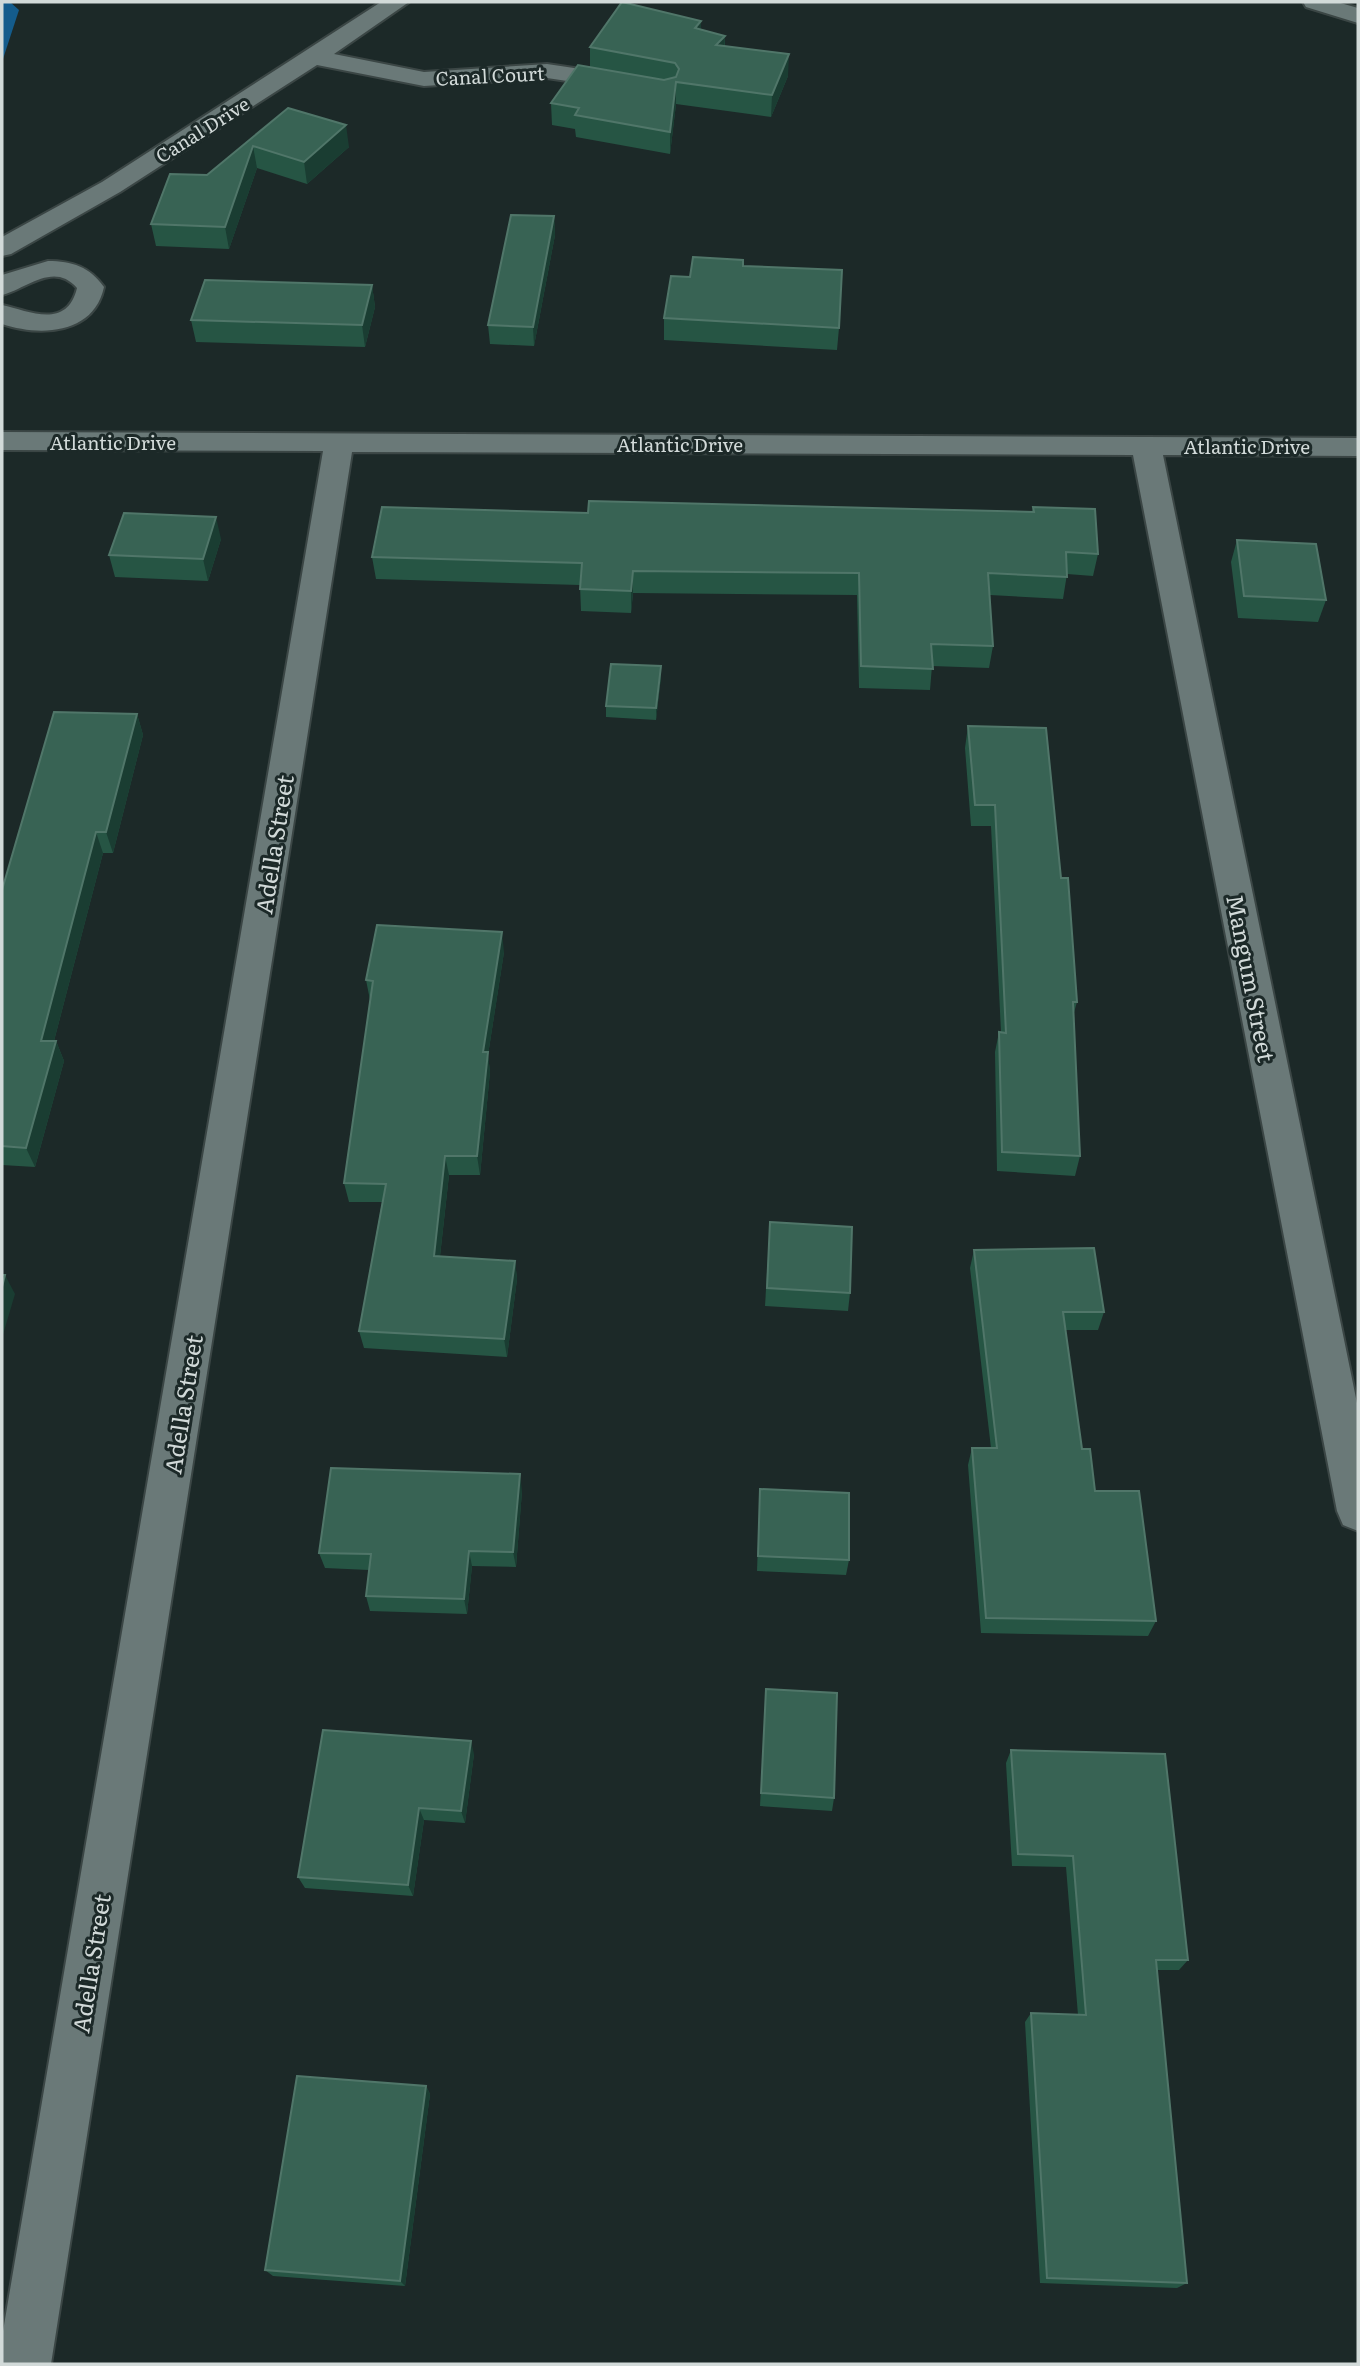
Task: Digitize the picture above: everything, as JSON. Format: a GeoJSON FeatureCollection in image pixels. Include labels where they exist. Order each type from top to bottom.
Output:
{"type":"FeatureCollection","features":[{"type":"Feature","properties":{"kind":"street","name":"Canal Drive"},"geometry":{"type":"LineString","coordinates":[[2,248],[111,187],[397,2]]}},
{"type":"Feature","properties":{"kind":"street"},"geometry":{"type":"LineString","coordinates":[[1314,2],[1358,16]]}},
{"type":"Feature","properties":{"kind":"street","name":"Canal Court"},"geometry":{"type":"LineString","coordinates":[[315,57],[424,79],[547,71],[641,87]]}},
{"type":"Feature","properties":{"kind":"street"},"geometry":{"type":"LineString","coordinates":[[2,313],[18,321],[50,323],[72,316],[83,308],[90,296],[91,287],[78,274],[46,269],[7,277]]}},
{"type":"Feature","properties":{"kind":"street","name":"Atlantic Drive"},"geometry":{"type":"LineString","coordinates":[[2,441],[1358,447]]}},
{"type":"Feature","properties":{"kind":"street","name":"Adella Street"},"geometry":{"type":"LineString","coordinates":[[24,2364],[339,443]]}},
{"type":"Feature","properties":{"kind":"street","name":"Mangum Street"},"geometry":{"type":"LineString","coordinates":[[1146,445],[1358,1511]]}},
{"type":"Feature","properties":{"kind":"water"},"geometry":{"type":"Polygon","coordinates":[[[2,2],[10,2],[19,10],[2,62],[2,2]]]}},
{"type":"Feature","properties":{"kind":"building"},"geometry":{"type":"Polygon","coordinates":[[[622,2],[701,21],[695,28],[725,36],[716,45],[789,54],[772,95],[676,82],[670,132],[575,115],[579,108],[551,103],[578,65],[664,80],[676,77],[679,69],[675,63],[590,47],[622,2]]]}},
{"type":"Feature","properties":{"kind":"building"},"geometry":{"type":"Polygon","coordinates":[[[288,108],[346,125],[304,162],[253,146],[225,227],[151,224],[170,174],[207,175],[288,108]]]}},
{"type":"Feature","properties":{"kind":"building"},"geometry":{"type":"Polygon","coordinates":[[[511,215],[554,216],[533,327],[488,325],[511,215]]]}},
{"type":"Feature","properties":{"kind":"building"},"geometry":{"type":"Polygon","coordinates":[[[693,257],[743,260],[743,266],[842,270],[839,328],[664,318],[671,276],[690,277],[693,257]]]}},
{"type":"Feature","properties":{"kind":"building"},"geometry":{"type":"Polygon","coordinates":[[[205,280],[372,285],[362,325],[191,320],[205,280]]]}},
{"type":"Feature","properties":{"kind":"building"},"geometry":{"type":"Polygon","coordinates":[[[589,501],[1034,512],[1033,507],[1095,509],[1098,554],[1066,552],[1067,577],[988,573],[993,646],[931,644],[933,669],[861,666],[859,573],[633,571],[631,591],[580,589],[582,563],[372,557],[382,507],[588,513],[589,501]]]}},
{"type":"Feature","properties":{"kind":"building"},"geometry":{"type":"Polygon","coordinates":[[[124,513],[216,517],[203,559],[109,555],[124,513]]]}},
{"type":"Feature","properties":{"kind":"building"},"geometry":{"type":"Polygon","coordinates":[[[1237,540],[1316,544],[1326,600],[1244,596],[1237,540]]]}},
{"type":"Feature","properties":{"kind":"building"},"geometry":{"type":"Polygon","coordinates":[[[611,664],[661,666],[656,708],[606,706],[611,664]]]}},
{"type":"Feature","properties":{"kind":"building"},"geometry":{"type":"Polygon","coordinates":[[[54,712],[137,714],[106,832],[96,832],[41,1041],[56,1041],[26,1148],[2,1146],[2,890],[54,712]]]}},
{"type":"Feature","properties":{"kind":"building"},"geometry":{"type":"Polygon","coordinates":[[[968,726],[1046,728],[1061,878],[1068,878],[1077,1002],[1073,1002],[1080,1156],[1002,1152],[999,1032],[1006,1033],[995,805],[975,805],[968,726]]]}},
{"type":"Feature","properties":{"kind":"building"},"geometry":{"type":"Polygon","coordinates":[[[377,925],[502,932],[483,1052],[488,1052],[477,1156],[445,1156],[434,1256],[515,1261],[504,1339],[359,1331],[386,1184],[344,1183],[373,981],[366,980],[377,925]]]}},
{"type":"Feature","properties":{"kind":"building"},"geometry":{"type":"Polygon","coordinates":[[[770,1222],[852,1227],[850,1293],[767,1288],[770,1222]]]}},
{"type":"Feature","properties":{"kind":"building"},"geometry":{"type":"Polygon","coordinates":[[[1094,1248],[1104,1312],[1063,1312],[1082,1449],[1090,1449],[1095,1491],[1139,1491],[1156,1621],[986,1618],[972,1448],[997,1448],[974,1250],[1094,1248]]]}},
{"type":"Feature","properties":{"kind":"building"},"geometry":{"type":"Polygon","coordinates":[[[331,1468],[520,1474],[513,1552],[469,1551],[464,1599],[366,1596],[371,1554],[319,1553],[331,1468]]]}},
{"type":"Feature","properties":{"kind":"building"},"geometry":{"type":"Polygon","coordinates":[[[760,1489],[849,1493],[849,1560],[758,1556],[760,1489]]]}},
{"type":"Feature","properties":{"kind":"building"},"geometry":{"type":"Polygon","coordinates":[[[766,1689],[837,1693],[834,1798],[761,1793],[766,1689]]]}},
{"type":"Feature","properties":{"kind":"building"},"geometry":{"type":"Polygon","coordinates":[[[323,1730],[471,1741],[461,1811],[419,1808],[408,1885],[298,1877],[323,1730]]]}},
{"type":"Feature","properties":{"kind":"building"},"geometry":{"type":"Polygon","coordinates":[[[1011,1750],[1165,1754],[1188,1960],[1156,1960],[1187,2283],[1047,2278],[1031,2013],[1086,2015],[1073,1856],[1018,1854],[1011,1750]]]}},
{"type":"Feature","properties":{"kind":"building"},"geometry":{"type":"Polygon","coordinates":[[[297,2076],[426,2086],[400,2281],[265,2270],[297,2076]]]}}]}
